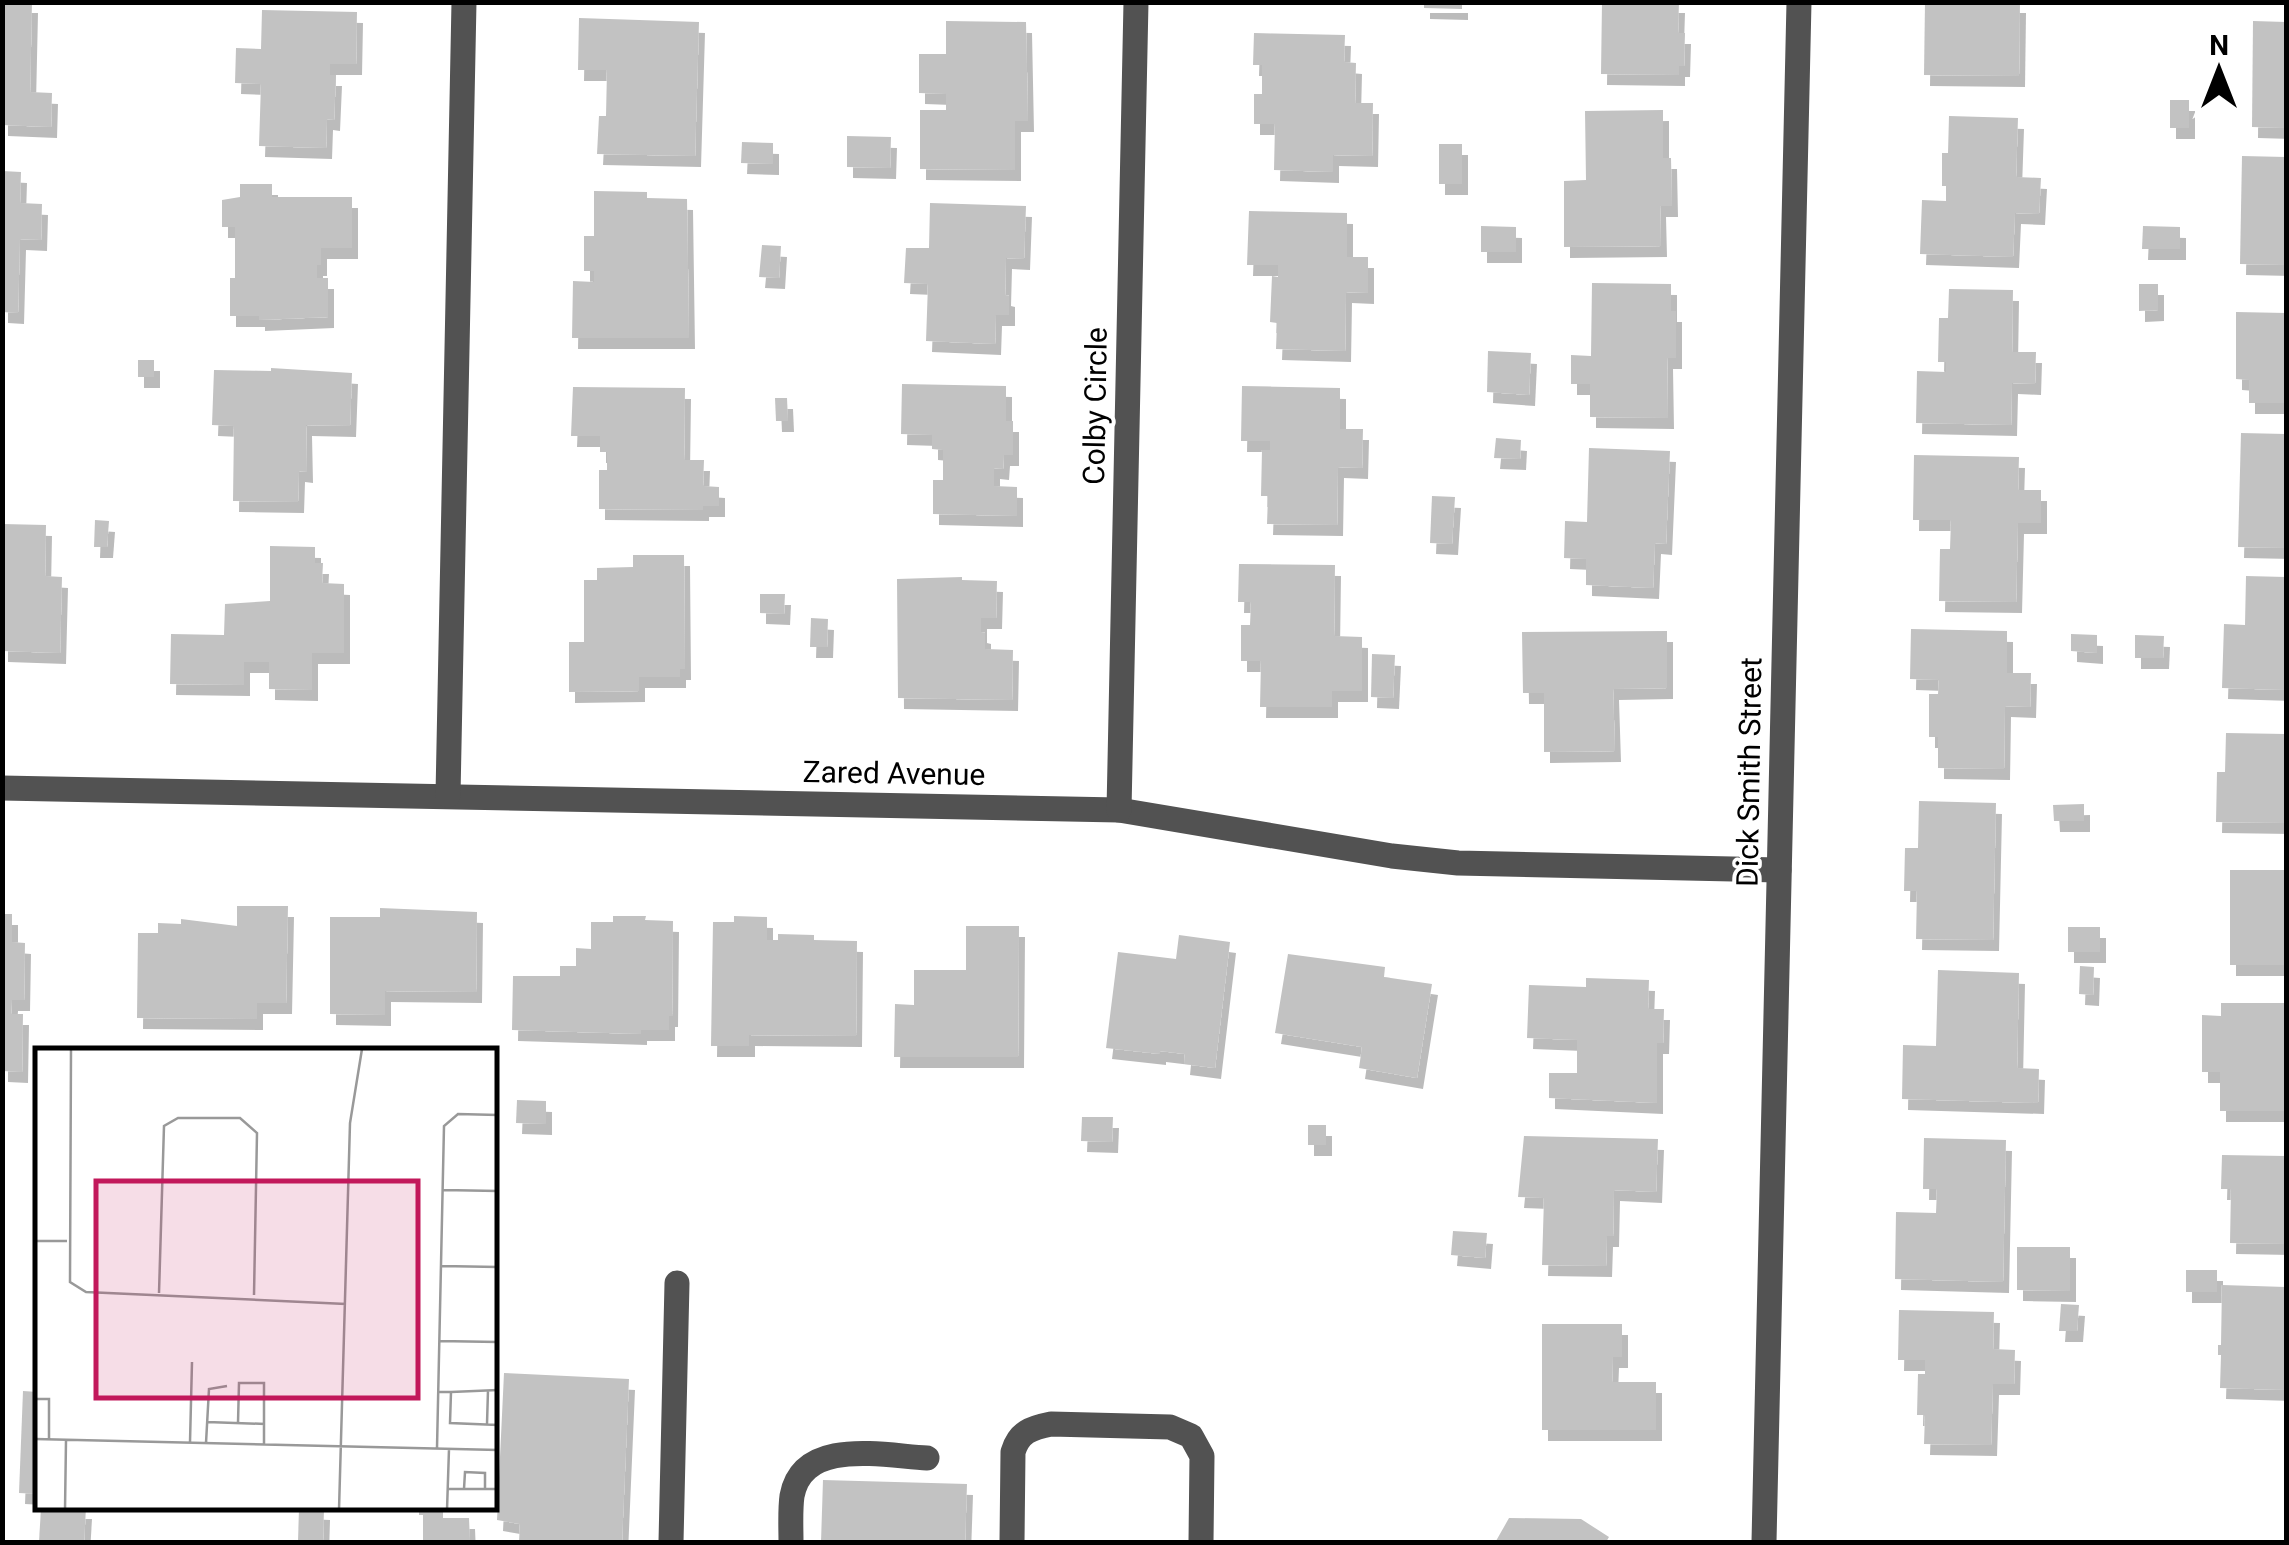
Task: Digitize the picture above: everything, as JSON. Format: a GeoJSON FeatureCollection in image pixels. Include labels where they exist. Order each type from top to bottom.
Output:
{"type":"FeatureCollection","features":[{"type":"Feature","properties":{"kind":"street"},"geometry":{"type":"LineString","coordinates":[[448,795],[464,2]]}},
{"type":"Feature","properties":{"kind":"street","name":"Colby Circle"},"geometry":{"type":"LineString","coordinates":[[1119,810],[1136,2]]}},
{"type":"Feature","properties":{"kind":"street","name":"Dick Smith Street"},"geometry":{"type":"LineString","coordinates":[[1764,1542],[1799,2]]}},
{"type":"Feature","properties":{"kind":"street","name":"Zared Avenue"},"geometry":{"type":"LineString","coordinates":[[2,788],[1119,810],[1392,856],[1458,863],[1779,870]]}},
{"type":"Feature","properties":{"kind":"street"},"geometry":{"type":"LineString","coordinates":[[671,1542],[678,1283]]}},
{"type":"Feature","properties":{"kind":"street"},"geometry":{"type":"LineString","coordinates":[[1012,1542],[1013,1452],[1018,1438],[1033,1428],[1051,1424],[1170,1427],[1191,1436],[1202,1456],[1201,1542]]}},
{"type":"Feature","properties":{"kind":"street"},"geometry":{"type":"LineString","coordinates":[[791,1542],[792,1496],[807,1465],[830,1455],[928,1458]]}},
{"type":"Feature","properties":{"kind":"building"},"geometry":{"type":"Polygon","coordinates":[[[2,2],[32,2],[30,92],[52,93],[51,127],[2,125],[2,2]]]}},
{"type":"Feature","properties":{"kind":"building"},"geometry":{"type":"Polygon","coordinates":[[[1424,2],[1462,2],[1462,9],[1424,8],[1424,2]]]}},
{"type":"Feature","properties":{"kind":"building"},"geometry":{"type":"Polygon","coordinates":[[[1602,2],[1679,2],[1678,33],[1685,33],[1684,66],[1679,66],[1679,75],[1601,74],[1602,2]]]}},
{"type":"Feature","properties":{"kind":"building"},"geometry":{"type":"Polygon","coordinates":[[[1925,2],[2020,2],[2019,76],[1924,75],[1925,2]]]}},
{"type":"Feature","properties":{"kind":"building"},"geometry":{"type":"Polygon","coordinates":[[[262,10],[357,12],[356,64],[330,64],[330,75],[336,75],[334,120],[327,119],[326,148],[259,146],[261,84],[235,83],[236,48],[261,49],[262,10]]]}},
{"type":"Feature","properties":{"kind":"building"},"geometry":{"type":"Polygon","coordinates":[[[579,18],[699,22],[695,156],[597,154],[599,116],[606,116],[607,70],[578,70],[579,18]]]}},
{"type":"Feature","properties":{"kind":"building"},"geometry":{"type":"Polygon","coordinates":[[[946,21],[1026,22],[1028,121],[1015,121],[1015,170],[920,169],[920,110],[946,110],[946,94],[919,93],[919,54],[946,54],[946,21]]]}},
{"type":"Feature","properties":{"kind":"building"},"geometry":{"type":"Polygon","coordinates":[[[2253,21],[2286,22],[2286,128],[2252,127],[2253,21]]]}},
{"type":"Feature","properties":{"kind":"building"},"geometry":{"type":"Polygon","coordinates":[[[1254,33],[1345,35],[1344,62],[1356,63],[1355,103],[1373,103],[1372,156],[1333,155],[1333,172],[1274,170],[1275,124],[1254,124],[1254,94],[1262,94],[1262,65],[1253,65],[1254,33]]]}},
{"type":"Feature","properties":{"kind":"building"},"geometry":{"type":"Polygon","coordinates":[[[2170,100],[2189,100],[2189,128],[2170,128],[2170,100]]]}},
{"type":"Feature","properties":{"kind":"building"},"geometry":{"type":"Polygon","coordinates":[[[1663,110],[1663,158],[1671,158],[1672,206],[1660,206],[1661,246],[1564,247],[1564,181],[1586,180],[1585,111],[1663,110]]]}},
{"type":"Feature","properties":{"kind":"building"},"geometry":{"type":"Polygon","coordinates":[[[1949,116],[2018,118],[2016,177],[2041,178],[2039,214],[2015,213],[2013,257],[1920,254],[1922,200],[1946,201],[1942,153],[1948,153],[1949,116]]]}},
{"type":"Feature","properties":{"kind":"building"},"geometry":{"type":"Polygon","coordinates":[[[847,136],[891,137],[890,168],[847,167],[847,136]]]}},
{"type":"Feature","properties":{"kind":"building"},"geometry":{"type":"Polygon","coordinates":[[[742,142],[773,143],[773,164],[741,163],[742,142]]]}},
{"type":"Feature","properties":{"kind":"building"},"geometry":{"type":"Polygon","coordinates":[[[1439,144],[1462,144],[1462,184],[1439,184],[1439,144]]]}},
{"type":"Feature","properties":{"kind":"building"},"geometry":{"type":"Polygon","coordinates":[[[2242,156],[2286,157],[2286,265],[2240,264],[2242,156]]]}},
{"type":"Feature","properties":{"kind":"building"},"geometry":{"type":"Polygon","coordinates":[[[2,171],[21,172],[20,203],[42,204],[41,240],[20,239],[18,313],[2,312],[2,171]]]}},
{"type":"Feature","properties":{"kind":"building"},"geometry":{"type":"Polygon","coordinates":[[[240,184],[272,184],[272,197],[352,197],[352,248],[321,248],[321,265],[317,265],[317,278],[328,278],[328,317],[259,320],[259,316],[230,316],[235,227],[222,227],[222,200],[240,197],[240,184]]]}},
{"type":"Feature","properties":{"kind":"building"},"geometry":{"type":"Polygon","coordinates":[[[594,191],[647,192],[647,198],[687,199],[689,338],[572,338],[573,281],[594,282],[594,271],[584,271],[584,236],[594,236],[594,191]]]}},
{"type":"Feature","properties":{"kind":"building"},"geometry":{"type":"Polygon","coordinates":[[[930,203],[1026,206],[1024,259],[1006,258],[1009,315],[996,315],[995,344],[926,341],[928,284],[904,283],[906,248],[929,248],[930,203]]]}},
{"type":"Feature","properties":{"kind":"building"},"geometry":{"type":"Polygon","coordinates":[[[1249,211],[1347,213],[1347,257],[1368,257],[1368,293],[1346,292],[1345,351],[1276,349],[1277,323],[1270,322],[1272,276],[1278,277],[1278,265],[1247,265],[1249,211]]]}},
{"type":"Feature","properties":{"kind":"building"},"geometry":{"type":"Polygon","coordinates":[[[1481,226],[1516,227],[1516,252],[1481,252],[1481,226]]]}},
{"type":"Feature","properties":{"kind":"building"},"geometry":{"type":"Polygon","coordinates":[[[2143,226],[2180,227],[2180,249],[2142,249],[2143,226]]]}},
{"type":"Feature","properties":{"kind":"building"},"geometry":{"type":"Polygon","coordinates":[[[762,245],[781,246],[779,278],[759,277],[762,245]]]}},
{"type":"Feature","properties":{"kind":"building"},"geometry":{"type":"Polygon","coordinates":[[[1592,283],[1671,284],[1671,311],[1676,311],[1676,358],[1667,358],[1668,418],[1590,417],[1590,384],[1571,384],[1571,355],[1591,356],[1592,283]]]}},
{"type":"Feature","properties":{"kind":"building"},"geometry":{"type":"Polygon","coordinates":[[[2139,284],[2158,284],[2158,310],[2139,311],[2139,284]]]}},
{"type":"Feature","properties":{"kind":"building"},"geometry":{"type":"Polygon","coordinates":[[[1949,289],[2013,290],[2012,352],[2036,352],[2035,384],[2012,383],[2011,425],[1916,423],[1917,371],[1946,372],[1946,362],[1938,362],[1939,318],[1948,318],[1949,289]]]}},
{"type":"Feature","properties":{"kind":"building"},"geometry":{"type":"Polygon","coordinates":[[[2236,312],[2286,313],[2286,403],[2249,403],[2249,380],[2236,379],[2236,312]]]}},
{"type":"Feature","properties":{"kind":"building"},"geometry":{"type":"Polygon","coordinates":[[[1488,351],[1531,353],[1529,395],[1487,392],[1488,351]]]}},
{"type":"Feature","properties":{"kind":"building"},"geometry":{"type":"Polygon","coordinates":[[[138,360],[154,360],[154,377],[138,377],[138,360]]]}},
{"type":"Feature","properties":{"kind":"building"},"geometry":{"type":"Polygon","coordinates":[[[271,368],[352,373],[350,426],[306,425],[307,472],[299,471],[298,502],[233,501],[234,426],[212,425],[214,370],[271,368]]]}},
{"type":"Feature","properties":{"kind":"building"},"geometry":{"type":"Polygon","coordinates":[[[902,384],[1006,386],[1006,421],[1013,421],[1013,455],[1004,455],[1003,469],[994,468],[994,486],[1017,487],[1017,516],[933,514],[933,480],[943,480],[943,450],[932,449],[932,435],[901,434],[902,384]]]}},
{"type":"Feature","properties":{"kind":"building"},"geometry":{"type":"Polygon","coordinates":[[[1242,386],[1340,388],[1340,429],[1363,429],[1362,468],[1338,467],[1337,525],[1267,524],[1268,496],[1261,496],[1262,450],[1270,450],[1270,441],[1241,441],[1242,386]]]}},
{"type":"Feature","properties":{"kind":"building"},"geometry":{"type":"Polygon","coordinates":[[[573,387],[685,388],[684,460],[704,460],[703,486],[719,487],[719,506],[703,506],[703,510],[599,509],[599,470],[607,470],[607,452],[600,452],[600,436],[571,436],[573,387]]]}},
{"type":"Feature","properties":{"kind":"building"},"geometry":{"type":"Polygon","coordinates":[[[775,398],[787,398],[788,421],[776,421],[775,398]]]}},
{"type":"Feature","properties":{"kind":"building"},"geometry":{"type":"Polygon","coordinates":[[[2241,433],[2286,434],[2286,548],[2238,547],[2241,433]]]}},
{"type":"Feature","properties":{"kind":"building"},"geometry":{"type":"Polygon","coordinates":[[[1496,438],[1521,440],[1520,459],[1494,458],[1496,438]]]}},
{"type":"Feature","properties":{"kind":"building"},"geometry":{"type":"Polygon","coordinates":[[[1589,448],[1670,451],[1666,544],[1655,543],[1653,588],[1586,585],[1586,559],[1564,558],[1565,521],[1587,522],[1589,448]]]}},
{"type":"Feature","properties":{"kind":"building"},"geometry":{"type":"Polygon","coordinates":[[[1914,455],[2019,457],[2018,490],[2041,490],[2041,523],[2018,523],[2016,602],[1939,601],[1940,549],[1950,549],[1951,520],[1913,520],[1914,455]]]}},
{"type":"Feature","properties":{"kind":"building"},"geometry":{"type":"Polygon","coordinates":[[[1432,496],[1455,497],[1452,544],[1430,543],[1432,496]]]}},
{"type":"Feature","properties":{"kind":"building"},"geometry":{"type":"Polygon","coordinates":[[[95,520],[109,521],[107,547],[94,547],[95,520]]]}},
{"type":"Feature","properties":{"kind":"building"},"geometry":{"type":"Polygon","coordinates":[[[2,524],[46,525],[45,576],[62,577],[60,653],[2,651],[2,524]]]}},
{"type":"Feature","properties":{"kind":"building"},"geometry":{"type":"Polygon","coordinates":[[[270,546],[315,547],[315,563],[323,563],[322,583],[344,584],[344,653],[312,653],[312,690],[269,689],[269,662],[244,662],[244,685],[170,684],[171,634],[224,635],[225,604],[270,601],[270,546]]]}},
{"type":"Feature","properties":{"kind":"building"},"geometry":{"type":"Polygon","coordinates":[[[633,555],[684,555],[685,669],[680,669],[680,677],[639,677],[639,691],[569,692],[569,642],[584,642],[584,580],[597,580],[597,568],[633,567],[633,555]]]}},
{"type":"Feature","properties":{"kind":"building"},"geometry":{"type":"Polygon","coordinates":[[[1239,564],[1335,565],[1334,636],[1362,637],[1362,691],[1332,691],[1332,707],[1260,707],[1261,661],[1241,661],[1241,625],[1250,625],[1251,602],[1238,602],[1239,564]]]}},
{"type":"Feature","properties":{"kind":"building"},"geometry":{"type":"Polygon","coordinates":[[[2246,576],[2286,577],[2286,690],[2222,688],[2224,624],[2245,625],[2246,576]]]}},
{"type":"Feature","properties":{"kind":"building"},"geometry":{"type":"Polygon","coordinates":[[[962,577],[997,581],[996,618],[981,618],[981,632],[985,633],[985,649],[1013,650],[1012,700],[898,698],[897,579],[962,577]]]}},
{"type":"Feature","properties":{"kind":"building"},"geometry":{"type":"Polygon","coordinates":[[[760,594],[785,594],[784,614],[760,613],[760,594]]]}},
{"type":"Feature","properties":{"kind":"building"},"geometry":{"type":"Polygon","coordinates":[[[811,618],[828,619],[827,647],[810,647],[811,618]]]}},
{"type":"Feature","properties":{"kind":"building"},"geometry":{"type":"Polygon","coordinates":[[[1911,629],[2007,631],[2007,673],[2031,673],[2030,707],[2005,706],[2004,769],[1938,768],[1938,737],[1929,737],[1929,694],[1938,694],[1939,680],[1910,679],[1911,629]]]}},
{"type":"Feature","properties":{"kind":"building"},"geometry":{"type":"Polygon","coordinates":[[[1667,631],[1667,688],[1613,689],[1615,751],[1544,752],[1544,693],[1523,693],[1522,632],[1667,631]]]}},
{"type":"Feature","properties":{"kind":"building"},"geometry":{"type":"Polygon","coordinates":[[[2071,634],[2097,635],[2097,653],[2071,651],[2071,634]]]}},
{"type":"Feature","properties":{"kind":"building"},"geometry":{"type":"Polygon","coordinates":[[[2135,635],[2164,636],[2163,658],[2135,658],[2135,635]]]}},
{"type":"Feature","properties":{"kind":"building"},"geometry":{"type":"Polygon","coordinates":[[[1372,654],[1395,655],[1393,698],[1371,697],[1372,654]]]}},
{"type":"Feature","properties":{"kind":"building"},"geometry":{"type":"Polygon","coordinates":[[[2226,733],[2286,734],[2286,823],[2216,822],[2217,772],[2225,772],[2226,733]]]}},
{"type":"Feature","properties":{"kind":"building"},"geometry":{"type":"Polygon","coordinates":[[[1919,801],[1996,803],[1993,940],[1916,939],[1917,891],[1904,891],[1905,848],[1918,848],[1919,801]]]}},
{"type":"Feature","properties":{"kind":"building"},"geometry":{"type":"Polygon","coordinates":[[[2084,804],[2084,821],[2054,821],[2053,805],[2084,804]]]}},
{"type":"Feature","properties":{"kind":"building"},"geometry":{"type":"Polygon","coordinates":[[[2230,870],[2286,870],[2286,965],[2230,965],[2230,870]]]}},
{"type":"Feature","properties":{"kind":"building"},"geometry":{"type":"Polygon","coordinates":[[[237,906],[288,906],[286,1003],[257,1003],[257,1019],[137,1018],[138,933],[158,933],[158,923],[181,924],[181,919],[237,926],[237,906]]]}},
{"type":"Feature","properties":{"kind":"building"},"geometry":{"type":"Polygon","coordinates":[[[380,908],[477,912],[476,992],[385,991],[385,1015],[330,1014],[330,917],[380,917],[380,908]]]}},
{"type":"Feature","properties":{"kind":"building"},"geometry":{"type":"Polygon","coordinates":[[[2,914],[12,914],[12,942],[25,943],[24,1000],[12,1000],[11,1014],[23,1014],[22,1072],[2,1071],[2,914]]]}},
{"type":"Feature","properties":{"kind":"building"},"geometry":{"type":"Polygon","coordinates":[[[613,916],[673,921],[669,1030],[641,1030],[641,1034],[512,1030],[513,976],[560,976],[560,966],[576,966],[576,948],[591,949],[591,922],[613,922],[613,916]]]}},
{"type":"Feature","properties":{"kind":"building"},"geometry":{"type":"Polygon","coordinates":[[[734,916],[767,917],[767,940],[778,940],[778,934],[857,941],[856,1036],[749,1035],[749,1046],[711,1046],[713,922],[734,922],[734,916]]]}},
{"type":"Feature","properties":{"kind":"building"},"geometry":{"type":"Polygon","coordinates":[[[966,926],[1019,926],[1018,1057],[894,1057],[895,1004],[914,1005],[914,970],[966,970],[966,926]]]}},
{"type":"Feature","properties":{"kind":"building"},"geometry":{"type":"Polygon","coordinates":[[[2068,927],[2100,927],[2100,952],[2068,952],[2068,927]]]}},
{"type":"Feature","properties":{"kind":"building"},"geometry":{"type":"Polygon","coordinates":[[[1179,935],[1230,942],[1215,1068],[1184,1064],[1185,1054],[1106,1048],[1118,952],[1176,959],[1179,935]]]}},
{"type":"Feature","properties":{"kind":"building"},"geometry":{"type":"Polygon","coordinates":[[[1288,954],[1385,967],[1384,977],[1432,984],[1417,1078],[1359,1068],[1362,1047],[1275,1033],[1288,954]]]}},
{"type":"Feature","properties":{"kind":"building"},"geometry":{"type":"Polygon","coordinates":[[[2080,966],[2094,967],[2093,995],[2079,994],[2080,966]]]}},
{"type":"Feature","properties":{"kind":"building"},"geometry":{"type":"Polygon","coordinates":[[[1938,970],[2019,973],[2017,1068],[2039,1069],[2038,1103],[1902,1099],[1903,1045],[1936,1046],[1938,970]]]}},
{"type":"Feature","properties":{"kind":"building"},"geometry":{"type":"Polygon","coordinates":[[[1586,978],[1649,980],[1648,1009],[1664,1009],[1663,1043],[1657,1043],[1657,1103],[1549,1098],[1549,1073],[1577,1073],[1577,1040],[1527,1038],[1529,985],[1586,987],[1586,978]]]}},
{"type":"Feature","properties":{"kind":"building"},"geometry":{"type":"Polygon","coordinates":[[[2221,1003],[2286,1003],[2286,1111],[2220,1111],[2220,1072],[2202,1072],[2202,1015],[2221,1016],[2221,1003]]]}},
{"type":"Feature","properties":{"kind":"building"},"geometry":{"type":"Polygon","coordinates":[[[517,1100],[546,1101],[546,1124],[516,1123],[517,1100]]]}},
{"type":"Feature","properties":{"kind":"building"},"geometry":{"type":"Polygon","coordinates":[[[1082,1117],[1113,1117],[1112,1142],[1081,1141],[1082,1117]]]}},
{"type":"Feature","properties":{"kind":"building"},"geometry":{"type":"Polygon","coordinates":[[[1308,1125],[1326,1125],[1326,1145],[1308,1145],[1308,1125]]]}},
{"type":"Feature","properties":{"kind":"building"},"geometry":{"type":"Polygon","coordinates":[[[1524,1136],[1658,1139],[1656,1192],[1614,1190],[1613,1236],[1607,1236],[1606,1266],[1542,1265],[1544,1198],[1518,1197],[1524,1136]]]}},
{"type":"Feature","properties":{"kind":"building"},"geometry":{"type":"Polygon","coordinates":[[[1924,1138],[2006,1140],[2003,1282],[1895,1279],[1896,1212],[1936,1213],[1937,1189],[1923,1189],[1924,1138]]]}},
{"type":"Feature","properties":{"kind":"building"},"geometry":{"type":"Polygon","coordinates":[[[2222,1155],[2286,1156],[2286,1244],[2230,1243],[2231,1189],[2221,1189],[2222,1155]]]}},
{"type":"Feature","properties":{"kind":"building"},"geometry":{"type":"Polygon","coordinates":[[[1453,1231],[1487,1233],[1485,1258],[1451,1255],[1453,1231]]]}},
{"type":"Feature","properties":{"kind":"building"},"geometry":{"type":"Polygon","coordinates":[[[2017,1247],[2070,1247],[2070,1291],[2017,1290],[2017,1247]]]}},
{"type":"Feature","properties":{"kind":"building"},"geometry":{"type":"Polygon","coordinates":[[[2186,1270],[2217,1270],[2217,1292],[2186,1292],[2186,1270]]]}},
{"type":"Feature","properties":{"kind":"building"},"geometry":{"type":"Polygon","coordinates":[[[2222,1285],[2286,1287],[2286,1390],[2220,1388],[2222,1285]]]}},
{"type":"Feature","properties":{"kind":"building"},"geometry":{"type":"Polygon","coordinates":[[[2061,1304],[2079,1305],[2077,1331],[2059,1331],[2061,1304]]]}},
{"type":"Feature","properties":{"kind":"building"},"geometry":{"type":"Polygon","coordinates":[[[1899,1310],[1994,1312],[1993,1349],[2015,1350],[2014,1384],[1993,1384],[1991,1445],[1924,1444],[1925,1415],[1917,1415],[1918,1374],[1925,1374],[1925,1360],[1898,1360],[1899,1310]]]}},
{"type":"Feature","properties":{"kind":"building"},"geometry":{"type":"Polygon","coordinates":[[[1542,1324],[1622,1324],[1622,1357],[1613,1357],[1612,1382],[1656,1382],[1656,1430],[1542,1430],[1542,1324]]]}},
{"type":"Feature","properties":{"kind":"building"},"geometry":{"type":"Polygon","coordinates":[[[504,1373],[629,1379],[622,1542],[519,1542],[520,1524],[497,1520],[504,1373]]]}},
{"type":"Feature","properties":{"kind":"building"},"geometry":{"type":"Polygon","coordinates":[[[23,1391],[35,1392],[35,1494],[19,1493],[23,1391]]]}},
{"type":"Feature","properties":{"kind":"building"},"geometry":{"type":"Polygon","coordinates":[[[823,1480],[967,1484],[965,1542],[821,1542],[823,1480]]]}},
{"type":"Feature","properties":{"kind":"building"},"geometry":{"type":"Polygon","coordinates":[[[41,1510],[86,1510],[84,1542],[39,1542],[41,1510]]]}},
{"type":"Feature","properties":{"kind":"building"},"geometry":{"type":"Polygon","coordinates":[[[299,1510],[324,1510],[323,1542],[298,1542],[299,1510]]]}},
{"type":"Feature","properties":{"kind":"building"},"geometry":{"type":"Polygon","coordinates":[[[419,1510],[443,1510],[443,1518],[469,1518],[470,1542],[423,1542],[423,1515],[419,1515],[419,1510]]]}},
{"type":"Feature","properties":{"kind":"building"},"geometry":{"type":"Polygon","coordinates":[[[1509,1518],[1581,1519],[1609,1537],[1606,1542],[1496,1541],[1509,1518]]]}}]}
